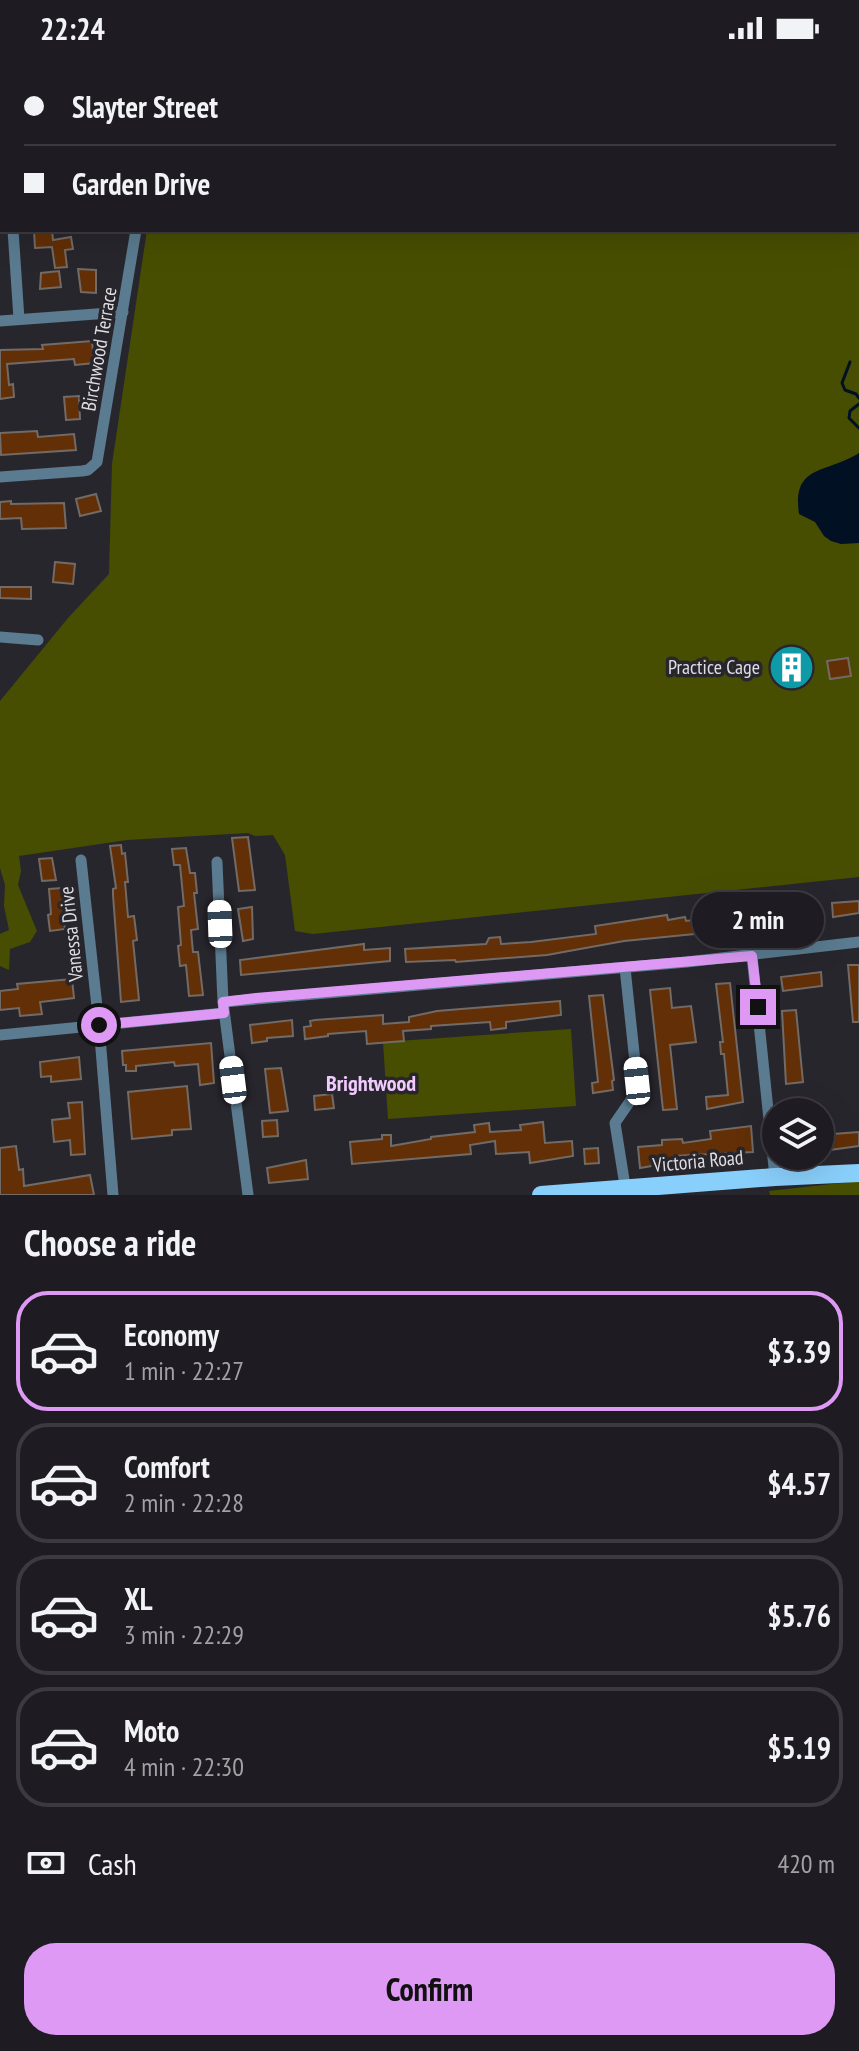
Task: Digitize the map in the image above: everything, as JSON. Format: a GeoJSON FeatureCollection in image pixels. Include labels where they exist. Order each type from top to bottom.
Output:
{"type":"FeatureCollection","features":[{"type":"Feature","properties":{"kind":"main road","name":"Victoria Road"},"geometry":{"type":"LineString","coordinates":[[541,1195],[626,1192],[775,1177],[859,1173]]}},
{"type":"Feature","properties":{"kind":"street"},"geometry":{"type":"LineString","coordinates":[[13,232],[19,319]]}},
{"type":"Feature","properties":{"kind":"street","name":"Birchwood Terrace"},"geometry":{"type":"LineString","coordinates":[[0,477],[88,470],[94,466],[99,456],[136,232]]}},
{"type":"Feature","properties":{"kind":"street"},"geometry":{"type":"LineString","coordinates":[[0,321],[123,312]]}},
{"type":"Feature","properties":{"kind":"street"},"geometry":{"type":"LineString","coordinates":[[0,637],[38,640]]}},
{"type":"Feature","properties":{"kind":"street","name":"Vanessa Drive"},"geometry":{"type":"LineString","coordinates":[[81,860],[113,1195]]}},
{"type":"Feature","properties":{"kind":"street"},"geometry":{"type":"LineString","coordinates":[[217,862],[223,1008],[248,1195]]}},
{"type":"Feature","properties":{"kind":"street"},"geometry":{"type":"LineString","coordinates":[[0,1035],[223,1008],[752,956],[859,942]]}},
{"type":"Feature","properties":{"kind":"street"},"geometry":{"type":"LineString","coordinates":[[752,956],[775,1177]]}},
{"type":"Feature","properties":{"kind":"street"},"geometry":{"type":"LineString","coordinates":[[625,968],[637,1081],[635,1094],[615,1123],[626,1192]]}},
{"type":"Feature","properties":{"kind":"green space"},"geometry":{"type":"Polygon","coordinates":[[[147,232],[859,232],[859,877],[313,934],[295,931],[285,855],[273,835],[255,836],[248,833],[127,840],[19,856],[21,871],[18,885],[37,931],[30,942],[10,949],[9,970],[0,966],[0,934],[9,930],[4,906],[5,885],[0,868],[0,701],[68,618],[109,574],[112,464],[147,232]]]}},
{"type":"Feature","properties":{"kind":"green space"},"geometry":{"type":"Polygon","coordinates":[[[571,1029],[576,1106],[388,1119],[383,1042],[571,1029]]]}},
{"type":"Feature","properties":{"kind":"green space"},"geometry":{"type":"Polygon","coordinates":[[[859,1181],[859,1195],[770,1195],[769,1191],[859,1181]]]}},
{"type":"Feature","properties":{"kind":"water"},"geometry":{"type":"Polygon","coordinates":[[[859,453],[859,543],[841,544],[824,536],[815,522],[799,514],[798,498],[806,478],[859,453]]]}},
{"type":"Feature","properties":{"kind":"building"},"geometry":{"type":"Polygon","coordinates":[[[34,232],[52,232],[53,240],[71,237],[73,249],[65,250],[67,267],[55,268],[52,247],[35,248],[34,232]]]}},
{"type":"Feature","properties":{"kind":"building"},"geometry":{"type":"Polygon","coordinates":[[[78,269],[96,270],[96,293],[81,292],[78,269]]]}},
{"type":"Feature","properties":{"kind":"building"},"geometry":{"type":"Polygon","coordinates":[[[59,271],[61,287],[40,289],[41,273],[59,271]]]}},
{"type":"Feature","properties":{"kind":"building"},"geometry":{"type":"Polygon","coordinates":[[[92,341],[94,363],[75,365],[74,359],[7,364],[9,385],[13,384],[14,397],[0,399],[0,350],[43,349],[42,345],[92,341]]]}},
{"type":"Feature","properties":{"kind":"building"},"geometry":{"type":"Polygon","coordinates":[[[79,396],[80,419],[66,420],[64,397],[79,396]]]}},
{"type":"Feature","properties":{"kind":"building"},"geometry":{"type":"Polygon","coordinates":[[[37,431],[38,437],[74,434],[76,450],[1,455],[0,433],[37,431]]]}},
{"type":"Feature","properties":{"kind":"building"},"geometry":{"type":"Polygon","coordinates":[[[96,494],[101,511],[80,516],[76,499],[96,494]]]}},
{"type":"Feature","properties":{"kind":"building"},"geometry":{"type":"Polygon","coordinates":[[[11,501],[11,504],[64,503],[66,528],[22,529],[21,518],[0,519],[0,502],[11,501]]]}},
{"type":"Feature","properties":{"kind":"building"},"geometry":{"type":"Polygon","coordinates":[[[55,562],[75,564],[73,584],[53,582],[55,562]]]}},
{"type":"Feature","properties":{"kind":"building"},"geometry":{"type":"Polygon","coordinates":[[[0,587],[31,587],[31,599],[0,598],[0,587]]]}},
{"type":"Feature","properties":{"kind":"building","name":"Practice Cage"},"geometry":{"type":"Polygon","coordinates":[[[801,657],[803,676],[781,678],[780,658],[801,657]]]}},
{"type":"Feature","properties":{"kind":"building"},"geometry":{"type":"Polygon","coordinates":[[[848,658],[851,676],[830,679],[827,661],[848,658]]]}},
{"type":"Feature","properties":{"kind":"building"},"geometry":{"type":"Polygon","coordinates":[[[248,837],[255,890],[239,891],[232,838],[248,837]]]}},
{"type":"Feature","properties":{"kind":"building"},"geometry":{"type":"Polygon","coordinates":[[[121,845],[122,854],[125,853],[128,882],[125,882],[128,917],[134,916],[137,940],[133,941],[139,1000],[121,1002],[113,895],[116,888],[110,846],[121,845]]]}},
{"type":"Feature","properties":{"kind":"building"},"geometry":{"type":"Polygon","coordinates":[[[186,848],[190,873],[195,873],[198,929],[191,930],[193,952],[198,952],[203,995],[189,996],[186,965],[180,966],[178,946],[181,945],[178,907],[184,906],[180,865],[174,865],[172,849],[186,848]]]}},
{"type":"Feature","properties":{"kind":"building"},"geometry":{"type":"Polygon","coordinates":[[[52,858],[56,880],[42,881],[39,859],[52,858]]]}},
{"type":"Feature","properties":{"kind":"building"},"geometry":{"type":"Polygon","coordinates":[[[62,888],[65,929],[50,931],[49,889],[62,888]]]}},
{"type":"Feature","properties":{"kind":"building"},"geometry":{"type":"Polygon","coordinates":[[[859,901],[859,913],[833,917],[832,903],[859,901]]]}},
{"type":"Feature","properties":{"kind":"building"},"geometry":{"type":"Polygon","coordinates":[[[814,905],[815,919],[807,921],[624,941],[547,955],[456,962],[406,962],[405,949],[486,944],[489,938],[500,937],[501,944],[531,942],[596,934],[595,926],[667,915],[668,920],[685,917],[686,921],[703,919],[702,914],[740,907],[740,913],[766,910],[766,913],[814,905]]]}},
{"type":"Feature","properties":{"kind":"building"},"geometry":{"type":"Polygon","coordinates":[[[252,907],[253,939],[243,941],[238,909],[252,907]]]}},
{"type":"Feature","properties":{"kind":"building"},"geometry":{"type":"Polygon","coordinates":[[[364,944],[364,950],[390,948],[390,961],[241,975],[240,960],[364,944]]]}},
{"type":"Feature","properties":{"kind":"building"},"geometry":{"type":"Polygon","coordinates":[[[848,965],[859,965],[859,1022],[853,1022],[848,965]]]}},
{"type":"Feature","properties":{"kind":"building"},"geometry":{"type":"Polygon","coordinates":[[[821,972],[822,986],[783,991],[781,977],[821,972]]]}},
{"type":"Feature","properties":{"kind":"building"},"geometry":{"type":"Polygon","coordinates":[[[72,979],[74,998],[40,1002],[42,1014],[20,1016],[19,1008],[0,1010],[0,991],[18,989],[17,984],[72,979]]]}},
{"type":"Feature","properties":{"kind":"building"},"geometry":{"type":"Polygon","coordinates":[[[730,983],[743,1102],[707,1109],[706,1097],[728,1095],[724,1054],[721,1054],[720,1042],[723,1042],[716,984],[730,983]]]}},
{"type":"Feature","properties":{"kind":"building"},"geometry":{"type":"Polygon","coordinates":[[[670,988],[672,1008],[691,1006],[696,1042],[670,1045],[677,1109],[663,1110],[650,990],[670,988]]]}},
{"type":"Feature","properties":{"kind":"building"},"geometry":{"type":"Polygon","coordinates":[[[603,995],[613,1090],[593,1093],[592,1083],[598,1082],[589,996],[603,995]]]}},
{"type":"Feature","properties":{"kind":"building"},"geometry":{"type":"Polygon","coordinates":[[[560,1001],[561,1015],[506,1022],[506,1028],[491,1030],[490,1022],[431,1026],[431,1029],[403,1031],[404,1041],[367,1044],[366,1031],[305,1039],[304,1027],[311,1026],[310,1021],[315,1020],[383,1015],[383,1024],[409,1022],[409,1017],[437,1011],[560,1001]]]}},
{"type":"Feature","properties":{"kind":"building"},"geometry":{"type":"Polygon","coordinates":[[[796,1010],[803,1082],[786,1084],[782,1011],[796,1010]]]}},
{"type":"Feature","properties":{"kind":"building"},"geometry":{"type":"Polygon","coordinates":[[[292,1020],[293,1036],[267,1038],[267,1041],[252,1043],[250,1025],[292,1020]]]}},
{"type":"Feature","properties":{"kind":"building"},"geometry":{"type":"Polygon","coordinates":[[[211,1043],[214,1083],[200,1085],[198,1064],[175,1066],[174,1062],[136,1066],[136,1071],[126,1071],[126,1065],[123,1065],[122,1051],[211,1043]]]}},
{"type":"Feature","properties":{"kind":"building"},"geometry":{"type":"Polygon","coordinates":[[[79,1057],[81,1079],[51,1082],[51,1076],[41,1077],[40,1062],[79,1057]]]}},
{"type":"Feature","properties":{"kind":"building"},"geometry":{"type":"Polygon","coordinates":[[[281,1068],[288,1111],[270,1113],[265,1069],[281,1068]]]}},
{"type":"Feature","properties":{"kind":"building"},"geometry":{"type":"Polygon","coordinates":[[[187,1086],[191,1129],[172,1130],[172,1135],[132,1139],[128,1092],[187,1086]]]}},
{"type":"Feature","properties":{"kind":"building"},"geometry":{"type":"Polygon","coordinates":[[[332,1094],[334,1108],[315,1110],[314,1096],[332,1094]]]}},
{"type":"Feature","properties":{"kind":"building"},"geometry":{"type":"Polygon","coordinates":[[[82,1102],[85,1154],[71,1155],[70,1140],[54,1142],[52,1120],[70,1118],[68,1103],[82,1102]]]}},
{"type":"Feature","properties":{"kind":"building"},"geometry":{"type":"Polygon","coordinates":[[[277,1120],[278,1136],[263,1137],[262,1121],[277,1120]]]}},
{"type":"Feature","properties":{"kind":"building"},"geometry":{"type":"Polygon","coordinates":[[[543,1122],[545,1143],[572,1141],[573,1156],[530,1163],[529,1152],[496,1154],[495,1141],[470,1145],[471,1154],[352,1164],[350,1142],[382,1139],[382,1135],[391,1135],[391,1146],[475,1132],[474,1125],[489,1123],[490,1132],[521,1130],[520,1125],[543,1122]]]}},
{"type":"Feature","properties":{"kind":"building"},"geometry":{"type":"Polygon","coordinates":[[[751,1126],[753,1152],[673,1156],[673,1159],[651,1160],[652,1166],[640,1168],[638,1147],[662,1145],[662,1140],[682,1139],[683,1143],[711,1139],[710,1131],[751,1126]]]}},
{"type":"Feature","properties":{"kind":"building"},"geometry":{"type":"Polygon","coordinates":[[[859,1132],[859,1146],[834,1149],[834,1134],[859,1132]]]}},
{"type":"Feature","properties":{"kind":"building"},"geometry":{"type":"Polygon","coordinates":[[[16,1146],[24,1186],[90,1175],[94,1195],[0,1195],[0,1148],[16,1146]]]}},
{"type":"Feature","properties":{"kind":"building"},"geometry":{"type":"Polygon","coordinates":[[[598,1148],[599,1163],[585,1164],[584,1149],[598,1148]]]}},
{"type":"Feature","properties":{"kind":"building"},"geometry":{"type":"Polygon","coordinates":[[[306,1160],[308,1179],[269,1183],[267,1168],[306,1160]]]}},
{"type":"Feature","properties":{"kind":"waterway"},"geometry":{"type":"LineString","coordinates":[[850,362],[842,383],[845,390],[859,398]]}},
{"type":"Feature","properties":{"kind":"waterway"},"geometry":{"type":"LineString","coordinates":[[859,404],[850,411],[849,418],[859,428]]}},
{"type":"Feature","properties":{"kind":"place","name":"Practice Cage"},"geometry":{"type":"Point","coordinates":[791,667]}},
{"type":"Feature","properties":{"kind":"district","name":"Brightwood"},"geometry":{"type":"Point","coordinates":[371,1083]}},
{"type":"Feature","properties":{"kind":"route"},"geometry":{"type":"LineString","coordinates":[[99,1025],[224,1013],[223,1002],[256,998],[752,956],[758,1007]]}}]}
